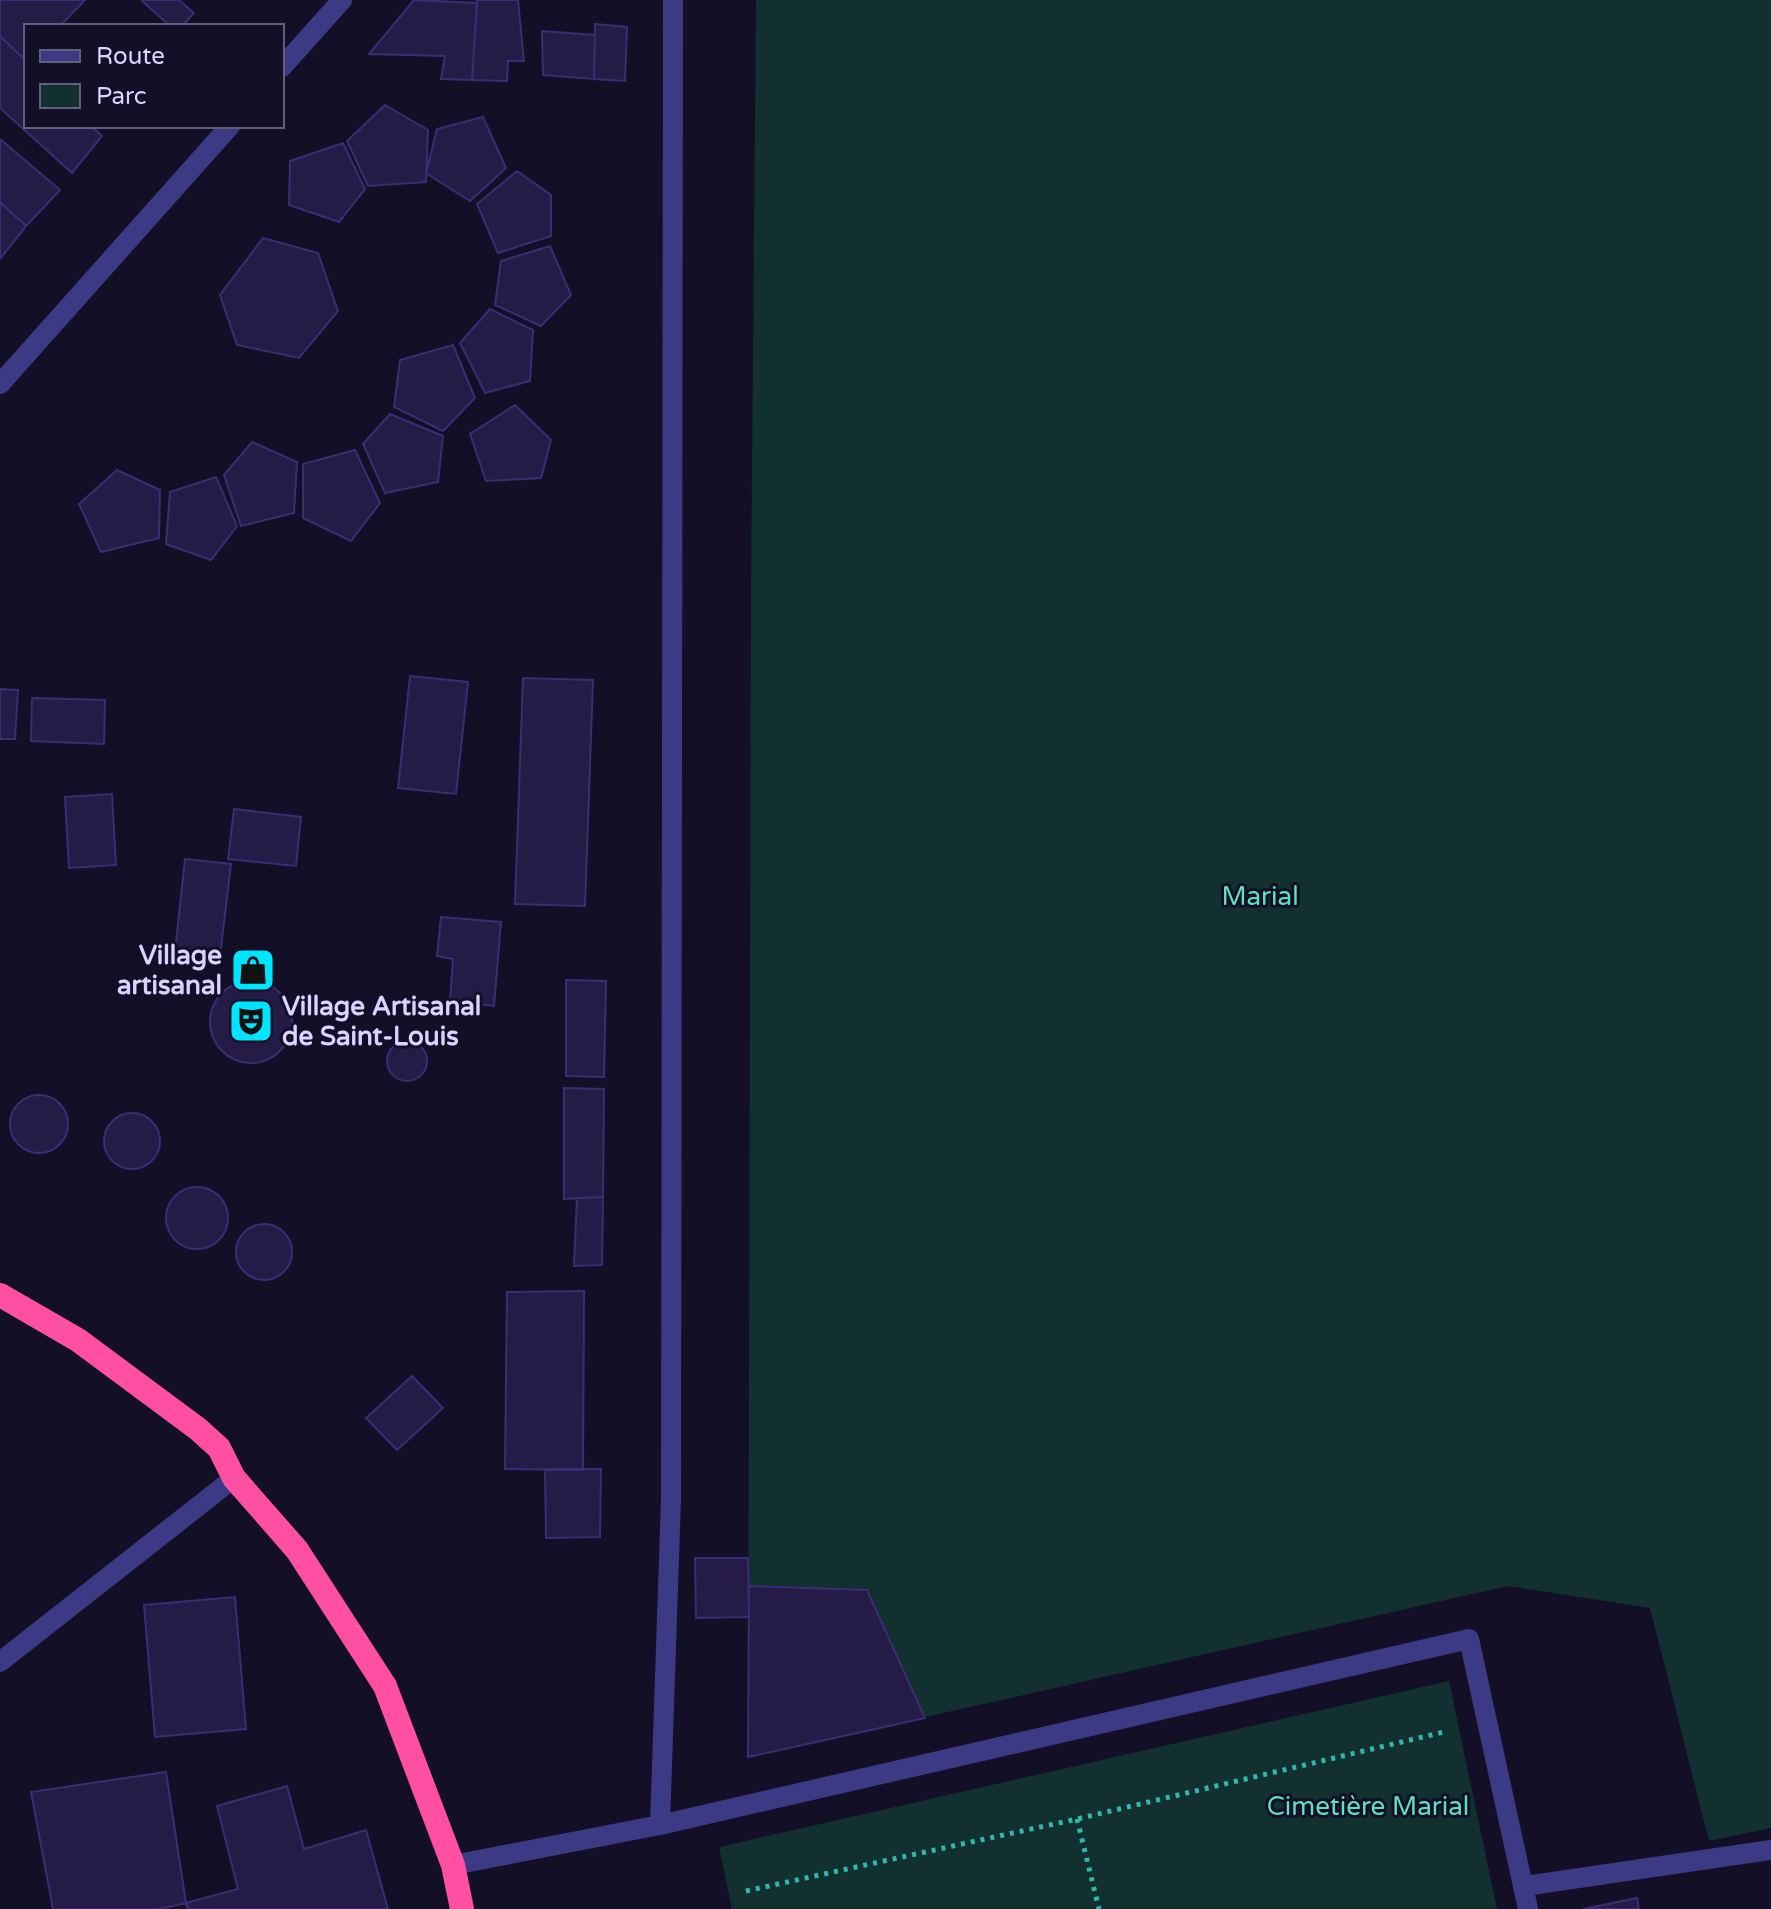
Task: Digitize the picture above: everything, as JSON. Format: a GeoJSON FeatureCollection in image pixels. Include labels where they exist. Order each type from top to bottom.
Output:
{"type":"FeatureCollection","features":[{"type":"Feature","properties":{"kind":"highway"},"geometry":{"type":"LineString","coordinates":[[0,1295],[78,1340],[180,1414],[219,1448],[234,1478],[297,1550],[385,1686],[453,1865],[462,1909]]}},
{"type":"Feature","properties":{"kind":"street"},"geometry":{"type":"LineString","coordinates":[[284,65],[342,0]]}},
{"type":"Feature","properties":{"kind":"street"},"geometry":{"type":"LineString","coordinates":[[660,1825],[671,1499],[673,0]]}},
{"type":"Feature","properties":{"kind":"street"},"geometry":{"type":"LineString","coordinates":[[0,384],[228,128]]}},
{"type":"Feature","properties":{"kind":"street"},"geometry":{"type":"LineString","coordinates":[[0,1662],[234,1478]]}},
{"type":"Feature","properties":{"kind":"street"},"geometry":{"type":"LineString","coordinates":[[453,1865],[660,1825],[1469,1639],[1528,1909]]}},
{"type":"Feature","properties":{"kind":"street"},"geometry":{"type":"LineString","coordinates":[[1524,1886],[1771,1850]]}},
{"type":"Feature","properties":{"kind":"path"},"geometry":{"type":"LineString","coordinates":[[746,1891],[1077,1819],[1488,1722]]}},
{"type":"Feature","properties":{"kind":"path"},"geometry":{"type":"LineString","coordinates":[[1077,1819],[1099,1909]]}},
{"type":"Feature","properties":{"kind":"green space","name":"Marial"},"geometry":{"type":"Polygon","coordinates":[[[756,0],[1771,0],[1771,1828],[1709,1841],[1650,1608],[1508,1586],[748,1757],[756,0]]]}},
{"type":"Feature","properties":{"kind":"green space","name":"Cimetière Marial"},"geometry":{"type":"Polygon","coordinates":[[[1449,1681],[1497,1909],[732,1909],[719,1847],[1449,1681]]]}},
{"type":"Feature","properties":{"kind":"building"},"geometry":{"type":"Polygon","coordinates":[[[0,0],[85,0],[62,24],[24,24],[24,59],[0,36],[0,0]]]}},
{"type":"Feature","properties":{"kind":"building"},"geometry":{"type":"Polygon","coordinates":[[[141,0],[179,0],[194,13],[184,24],[168,24],[141,0]]]}},
{"type":"Feature","properties":{"kind":"building"},"geometry":{"type":"Polygon","coordinates":[[[414,0],[477,3],[472,80],[441,79],[445,56],[369,54],[414,0]]]}},
{"type":"Feature","properties":{"kind":"building"},"geometry":{"type":"Polygon","coordinates":[[[477,0],[518,0],[524,61],[508,61],[507,81],[472,80],[477,0]]]}},
{"type":"Feature","properties":{"kind":"building"},"geometry":{"type":"Polygon","coordinates":[[[595,24],[627,27],[625,81],[594,79],[595,24]]]}},
{"type":"Feature","properties":{"kind":"building"},"geometry":{"type":"Polygon","coordinates":[[[542,31],[595,35],[594,79],[543,75],[542,31]]]}},
{"type":"Feature","properties":{"kind":"building"},"geometry":{"type":"Polygon","coordinates":[[[0,36],[24,59],[24,128],[93,128],[102,136],[72,173],[0,108],[0,36]]]}},
{"type":"Feature","properties":{"kind":"building"},"geometry":{"type":"Polygon","coordinates":[[[385,105],[428,130],[426,182],[368,186],[347,141],[385,105]]]}},
{"type":"Feature","properties":{"kind":"building"},"geometry":{"type":"Polygon","coordinates":[[[483,117],[506,168],[470,201],[426,173],[437,129],[483,117]]]}},
{"type":"Feature","properties":{"kind":"building"},"geometry":{"type":"Polygon","coordinates":[[[0,139],[60,190],[26,226],[0,202],[0,139]]]}},
{"type":"Feature","properties":{"kind":"building"},"geometry":{"type":"Polygon","coordinates":[[[343,143],[365,189],[339,222],[289,205],[290,161],[343,143]]]}},
{"type":"Feature","properties":{"kind":"building"},"geometry":{"type":"Polygon","coordinates":[[[517,171],[551,195],[551,236],[498,253],[477,204],[517,171]]]}},
{"type":"Feature","properties":{"kind":"building"},"geometry":{"type":"Polygon","coordinates":[[[0,202],[26,226],[0,259],[0,202]]]}},
{"type":"Feature","properties":{"kind":"building"},"geometry":{"type":"Polygon","coordinates":[[[263,238],[318,253],[338,311],[299,358],[237,345],[220,295],[263,238]]]}},
{"type":"Feature","properties":{"kind":"building"},"geometry":{"type":"Polygon","coordinates":[[[550,246],[571,295],[541,326],[495,305],[501,261],[550,246]]]}},
{"type":"Feature","properties":{"kind":"building"},"geometry":{"type":"Polygon","coordinates":[[[490,309],[533,330],[530,381],[485,393],[460,343],[490,309]]]}},
{"type":"Feature","properties":{"kind":"building"},"geometry":{"type":"Polygon","coordinates":[[[453,345],[475,398],[443,431],[394,407],[400,360],[453,345]]]}},
{"type":"Feature","properties":{"kind":"building"},"geometry":{"type":"Polygon","coordinates":[[[515,405],[551,440],[541,478],[486,481],[470,434],[515,405]]]}},
{"type":"Feature","properties":{"kind":"building"},"geometry":{"type":"Polygon","coordinates":[[[390,414],[443,436],[438,482],[385,493],[363,444],[390,414]]]}},
{"type":"Feature","properties":{"kind":"building"},"geometry":{"type":"Polygon","coordinates":[[[252,442],[297,462],[294,513],[241,526],[224,475],[252,442]]]}},
{"type":"Feature","properties":{"kind":"building"},"geometry":{"type":"Polygon","coordinates":[[[355,450],[380,503],[351,541],[303,518],[303,464],[355,450]]]}},
{"type":"Feature","properties":{"kind":"building"},"geometry":{"type":"Polygon","coordinates":[[[117,470],[160,490],[159,538],[101,552],[79,504],[117,470]]]}},
{"type":"Feature","properties":{"kind":"building"},"geometry":{"type":"Polygon","coordinates":[[[216,477],[237,526],[211,560],[166,544],[170,492],[216,477]]]}},
{"type":"Feature","properties":{"kind":"building"},"geometry":{"type":"Polygon","coordinates":[[[410,676],[468,682],[456,794],[398,788],[410,676]]]}},
{"type":"Feature","properties":{"kind":"building"},"geometry":{"type":"Polygon","coordinates":[[[523,678],[593,680],[585,906],[515,904],[523,678]]]}},
{"type":"Feature","properties":{"kind":"building"},"geometry":{"type":"Polygon","coordinates":[[[0,689],[18,690],[15,739],[0,739],[0,689]]]}},
{"type":"Feature","properties":{"kind":"building"},"geometry":{"type":"Polygon","coordinates":[[[32,698],[105,700],[104,744],[31,741],[32,698]]]}},
{"type":"Feature","properties":{"kind":"building"},"geometry":{"type":"Polygon","coordinates":[[[112,794],[116,865],[69,868],[65,797],[112,794]]]}},
{"type":"Feature","properties":{"kind":"building"},"geometry":{"type":"Polygon","coordinates":[[[234,809],[301,817],[296,866],[228,859],[234,809]]]}},
{"type":"Feature","properties":{"kind":"building"},"geometry":{"type":"Polygon","coordinates":[[[185,859],[231,864],[220,956],[175,951],[185,859]]]}},
{"type":"Feature","properties":{"kind":"building"},"geometry":{"type":"Polygon","coordinates":[[[441,917],[501,922],[494,1006],[450,1001],[453,959],[437,956],[441,917]]]}},
{"type":"Feature","properties":{"kind":"building"},"geometry":{"type":"Polygon","coordinates":[[[566,980],[606,981],[604,1077],[566,1076],[566,980]]]}},
{"type":"Feature","properties":{"kind":"building","name":"Village Artisanal de Saint-Louis"},"geometry":{"type":"Polygon","coordinates":[[[251,981],[267,984],[280,993],[289,1006],[292,1022],[289,1038],[280,1051],[267,1060],[251,1063],[235,1060],[222,1051],[213,1038],[210,1022],[213,1006],[222,993],[235,984],[251,981]]]}},
{"type":"Feature","properties":{"kind":"building"},"geometry":{"type":"Polygon","coordinates":[[[407,1041],[421,1047],[427,1061],[421,1075],[407,1081],[393,1075],[387,1061],[393,1047],[407,1041]]]}},
{"type":"Feature","properties":{"kind":"building"},"geometry":{"type":"Polygon","coordinates":[[[564,1088],[604,1089],[603,1197],[564,1199],[564,1088]]]}},
{"type":"Feature","properties":{"kind":"building"},"geometry":{"type":"Polygon","coordinates":[[[39,1095],[59,1104],[68,1124],[59,1144],[39,1153],[19,1144],[10,1124],[19,1104],[39,1095]]]}},
{"type":"Feature","properties":{"kind":"building"},"geometry":{"type":"Polygon","coordinates":[[[132,1113],[152,1121],[160,1141],[152,1161],[132,1169],[112,1161],[104,1141],[112,1121],[132,1113]]]}},
{"type":"Feature","properties":{"kind":"building"},"geometry":{"type":"Polygon","coordinates":[[[197,1187],[219,1196],[228,1218],[219,1240],[197,1249],[175,1240],[166,1218],[175,1196],[197,1187]]]}},
{"type":"Feature","properties":{"kind":"building"},"geometry":{"type":"Polygon","coordinates":[[[603,1197],[602,1265],[574,1266],[577,1198],[603,1197]]]}},
{"type":"Feature","properties":{"kind":"building"},"geometry":{"type":"Polygon","coordinates":[[[264,1224],[283,1233],[292,1252],[283,1271],[264,1280],[245,1271],[236,1252],[245,1233],[264,1224]]]}},
{"type":"Feature","properties":{"kind":"building"},"geometry":{"type":"Polygon","coordinates":[[[584,1291],[583,1470],[505,1469],[507,1292],[584,1291]]]}},
{"type":"Feature","properties":{"kind":"building"},"geometry":{"type":"Polygon","coordinates":[[[412,1376],[443,1408],[397,1450],[366,1418],[412,1376]]]}},
{"type":"Feature","properties":{"kind":"building"},"geometry":{"type":"Polygon","coordinates":[[[545,1469],[601,1469],[600,1537],[546,1538],[545,1469]]]}},
{"type":"Feature","properties":{"kind":"building"},"geometry":{"type":"Polygon","coordinates":[[[695,1558],[748,1558],[749,1617],[696,1618],[695,1558]]]}},
{"type":"Feature","properties":{"kind":"building"},"geometry":{"type":"Polygon","coordinates":[[[749,1586],[867,1590],[925,1718],[748,1757],[749,1586]]]}},
{"type":"Feature","properties":{"kind":"building"},"geometry":{"type":"Polygon","coordinates":[[[235,1597],[246,1729],[155,1737],[144,1605],[235,1597]]]}},
{"type":"Feature","properties":{"kind":"building"},"geometry":{"type":"Polygon","coordinates":[[[166,1772],[186,1903],[160,1909],[53,1909],[31,1792],[166,1772]]]}},
{"type":"Feature","properties":{"kind":"building"},"geometry":{"type":"Polygon","coordinates":[[[287,1786],[304,1849],[366,1830],[388,1909],[188,1909],[186,1903],[238,1889],[217,1806],[287,1786]]]}},
{"type":"Feature","properties":{"kind":"building"},"geometry":{"type":"Polygon","coordinates":[[[1637,1898],[1639,1909],[1583,1909],[1637,1898]]]}},
{"type":"Feature","properties":{"kind":"place","name":"Village artisanal"},"geometry":{"type":"Point","coordinates":[253,970]}},
{"type":"Feature","properties":{"kind":"place","name":"Village Artisanal de Saint-Louis"},"geometry":{"type":"Point","coordinates":[251,1021]}}]}
